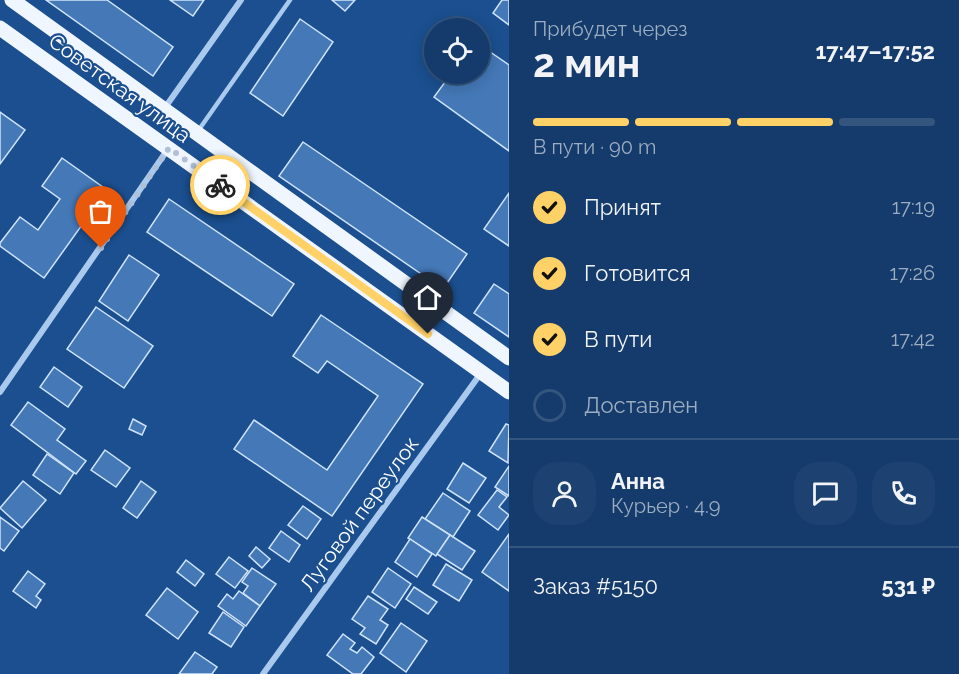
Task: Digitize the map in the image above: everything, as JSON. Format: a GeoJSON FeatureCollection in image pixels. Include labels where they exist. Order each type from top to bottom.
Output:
{"type":"FeatureCollection","features":[{"type":"Feature","properties":{"kind":"main road","name":"Советская улица"},"geometry":{"type":"LineString","coordinates":[[12,0],[509,358]]}},
{"type":"Feature","properties":{"kind":"main road","name":"Советская улица"},"geometry":{"type":"LineString","coordinates":[[0,28],[509,392]]}},
{"type":"Feature","properties":{"kind":"street"},"geometry":{"type":"LineString","coordinates":[[164,110],[241,0]]}},
{"type":"Feature","properties":{"kind":"street"},"geometry":{"type":"LineString","coordinates":[[0,392],[169,148]]}},
{"type":"Feature","properties":{"kind":"street","name":"Луговой переулок"},"geometry":{"type":"LineString","coordinates":[[263,674],[482,373]]}},
{"type":"Feature","properties":{"kind":"lane"},"geometry":{"type":"LineString","coordinates":[[196,133],[290,0]]}},
{"type":"Feature","properties":{"kind":"building"},"geometry":{"type":"Polygon","coordinates":[[[46,0],[107,0],[173,47],[153,76],[46,0]]]}},
{"type":"Feature","properties":{"kind":"building"},"geometry":{"type":"Polygon","coordinates":[[[170,0],[204,0],[193,16],[170,0]]]}},
{"type":"Feature","properties":{"kind":"building"},"geometry":{"type":"Polygon","coordinates":[[[332,0],[355,0],[345,11],[332,0]]]}},
{"type":"Feature","properties":{"kind":"building"},"geometry":{"type":"Polygon","coordinates":[[[502,0],[509,0],[509,25],[493,13],[502,0]]]}},
{"type":"Feature","properties":{"kind":"building"},"geometry":{"type":"Polygon","coordinates":[[[300,19],[333,42],[283,116],[250,93],[300,19]]]}},
{"type":"Feature","properties":{"kind":"building"},"geometry":{"type":"Polygon","coordinates":[[[490,52],[509,65],[509,151],[434,97],[444,84],[490,84],[490,52]]]}},
{"type":"Feature","properties":{"kind":"building"},"geometry":{"type":"Polygon","coordinates":[[[0,112],[25,130],[0,164],[0,112]]]}},
{"type":"Feature","properties":{"kind":"building"},"geometry":{"type":"Polygon","coordinates":[[[303,142],[467,254],[443,289],[279,176],[303,142]]]}},
{"type":"Feature","properties":{"kind":"building"},"geometry":{"type":"Polygon","coordinates":[[[62,158],[107,190],[44,278],[0,246],[0,243],[20,217],[38,230],[60,199],[42,186],[62,158]]]}},
{"type":"Feature","properties":{"kind":"building"},"geometry":{"type":"Polygon","coordinates":[[[509,193],[509,246],[484,229],[509,193]]]}},
{"type":"Feature","properties":{"kind":"building"},"geometry":{"type":"Polygon","coordinates":[[[169,199],[294,284],[272,316],[147,232],[169,199]]]}},
{"type":"Feature","properties":{"kind":"building"},"geometry":{"type":"Polygon","coordinates":[[[129,255],[159,275],[128,321],[99,301],[129,255]]]}},
{"type":"Feature","properties":{"kind":"building"},"geometry":{"type":"Polygon","coordinates":[[[494,284],[509,294],[509,337],[474,313],[494,284]]]}},
{"type":"Feature","properties":{"kind":"building"},"geometry":{"type":"Polygon","coordinates":[[[96,307],[153,346],[124,388],[67,349],[96,307]]]}},
{"type":"Feature","properties":{"kind":"building"},"geometry":{"type":"Polygon","coordinates":[[[321,315],[423,384],[332,516],[234,449],[254,420],[327,470],[378,396],[327,361],[318,373],[293,356],[321,315]]]}},
{"type":"Feature","properties":{"kind":"building"},"geometry":{"type":"Polygon","coordinates":[[[54,367],[82,387],[68,407],[40,387],[54,367]]]}},
{"type":"Feature","properties":{"kind":"building"},"geometry":{"type":"Polygon","coordinates":[[[28,402],[65,429],[57,440],[86,461],[76,474],[11,425],[28,402]]]}},
{"type":"Feature","properties":{"kind":"building"},"geometry":{"type":"Polygon","coordinates":[[[133,419],[146,426],[142,435],[129,429],[133,419]]]}},
{"type":"Feature","properties":{"kind":"building"},"geometry":{"type":"Polygon","coordinates":[[[506,424],[509,425],[508,463],[489,451],[506,424]]]}},
{"type":"Feature","properties":{"kind":"building"},"geometry":{"type":"Polygon","coordinates":[[[105,450],[130,468],[116,487],[91,470],[105,450]]]}},
{"type":"Feature","properties":{"kind":"building"},"geometry":{"type":"Polygon","coordinates":[[[47,454],[74,473],[60,494],[33,475],[47,454]]]}},
{"type":"Feature","properties":{"kind":"building"},"geometry":{"type":"Polygon","coordinates":[[[463,463],[486,478],[469,503],[447,489],[463,463]]]}},
{"type":"Feature","properties":{"kind":"building"},"geometry":{"type":"Polygon","coordinates":[[[509,466],[509,496],[495,487],[509,466]]]}},
{"type":"Feature","properties":{"kind":"building"},"geometry":{"type":"Polygon","coordinates":[[[23,481],[46,500],[22,528],[0,508],[23,481]]]}},
{"type":"Feature","properties":{"kind":"building"},"geometry":{"type":"Polygon","coordinates":[[[141,481],[156,492],[137,518],[123,508],[141,481]]]}},
{"type":"Feature","properties":{"kind":"building"},"geometry":{"type":"Polygon","coordinates":[[[497,490],[507,497],[499,507],[509,515],[498,530],[478,515],[497,490]]]}},
{"type":"Feature","properties":{"kind":"building"},"geometry":{"type":"Polygon","coordinates":[[[443,493],[470,511],[453,537],[425,519],[443,493]]]}},
{"type":"Feature","properties":{"kind":"building"},"geometry":{"type":"Polygon","coordinates":[[[303,506],[321,519],[307,539],[288,525],[303,506]]]}},
{"type":"Feature","properties":{"kind":"building"},"geometry":{"type":"Polygon","coordinates":[[[0,517],[19,531],[4,551],[0,548],[0,517]]]}},
{"type":"Feature","properties":{"kind":"building"},"geometry":{"type":"Polygon","coordinates":[[[422,517],[450,535],[436,556],[408,538],[422,517]]]}},
{"type":"Feature","properties":{"kind":"building"},"geometry":{"type":"Polygon","coordinates":[[[281,531],[300,545],[289,562],[269,548],[281,531]]]}},
{"type":"Feature","properties":{"kind":"building"},"geometry":{"type":"Polygon","coordinates":[[[509,534],[509,591],[482,572],[509,534]]]}},
{"type":"Feature","properties":{"kind":"building"},"geometry":{"type":"Polygon","coordinates":[[[450,535],[475,551],[462,570],[437,554],[450,535]]]}},
{"type":"Feature","properties":{"kind":"building"},"geometry":{"type":"Polygon","coordinates":[[[410,539],[432,554],[417,577],[395,562],[410,539]]]}},
{"type":"Feature","properties":{"kind":"building"},"geometry":{"type":"Polygon","coordinates":[[[256,547],[270,559],[262,568],[249,556],[256,547]]]}},
{"type":"Feature","properties":{"kind":"building"},"geometry":{"type":"Polygon","coordinates":[[[229,557],[248,571],[235,588],[216,574],[229,557]]]}},
{"type":"Feature","properties":{"kind":"building"},"geometry":{"type":"Polygon","coordinates":[[[186,560],[204,574],[195,586],[177,572],[186,560]]]}},
{"type":"Feature","properties":{"kind":"building"},"geometry":{"type":"Polygon","coordinates":[[[446,564],[472,580],[459,601],[433,585],[446,564]]]}},
{"type":"Feature","properties":{"kind":"building"},"geometry":{"type":"Polygon","coordinates":[[[252,568],[276,584],[260,606],[243,593],[248,586],[242,582],[252,568]]]}},
{"type":"Feature","properties":{"kind":"building"},"geometry":{"type":"Polygon","coordinates":[[[388,568],[411,584],[395,608],[372,592],[388,568]]]}},
{"type":"Feature","properties":{"kind":"building"},"geometry":{"type":"Polygon","coordinates":[[[28,571],[45,584],[36,596],[41,600],[36,608],[13,591],[28,571]]]}},
{"type":"Feature","properties":{"kind":"building"},"geometry":{"type":"Polygon","coordinates":[[[414,587],[437,602],[428,614],[406,599],[414,587]]]}},
{"type":"Feature","properties":{"kind":"building"},"geometry":{"type":"Polygon","coordinates":[[[167,588],[198,612],[178,639],[146,615],[167,588]]]}},
{"type":"Feature","properties":{"kind":"building"},"geometry":{"type":"Polygon","coordinates":[[[239,591],[260,606],[246,626],[218,606],[227,594],[233,599],[239,591]]]}},
{"type":"Feature","properties":{"kind":"building"},"geometry":{"type":"Polygon","coordinates":[[[368,596],[388,609],[380,620],[388,625],[376,644],[360,634],[365,628],[352,619],[368,596]]]}},
{"type":"Feature","properties":{"kind":"building"},"geometry":{"type":"Polygon","coordinates":[[[223,612],[244,627],[231,647],[209,633],[223,612]]]}},
{"type":"Feature","properties":{"kind":"building"},"geometry":{"type":"Polygon","coordinates":[[[401,623],[427,641],[406,672],[380,653],[401,623]]]}},
{"type":"Feature","properties":{"kind":"building"},"geometry":{"type":"Polygon","coordinates":[[[343,634],[355,643],[350,649],[357,653],[362,647],[374,657],[361,674],[353,674],[327,655],[343,634]]]}},
{"type":"Feature","properties":{"kind":"building"},"geometry":{"type":"Polygon","coordinates":[[[195,652],[217,667],[212,674],[179,674],[195,652]]]}},
{"type":"Feature","properties":{"kind":"way so far"},"geometry":{"type":"LineString","coordinates":[[101,248],[169,148],[220,185]]}},
{"type":"Feature","properties":{"kind":"route"},"geometry":{"type":"LineString","coordinates":[[220,185],[428,334]]}}]}
